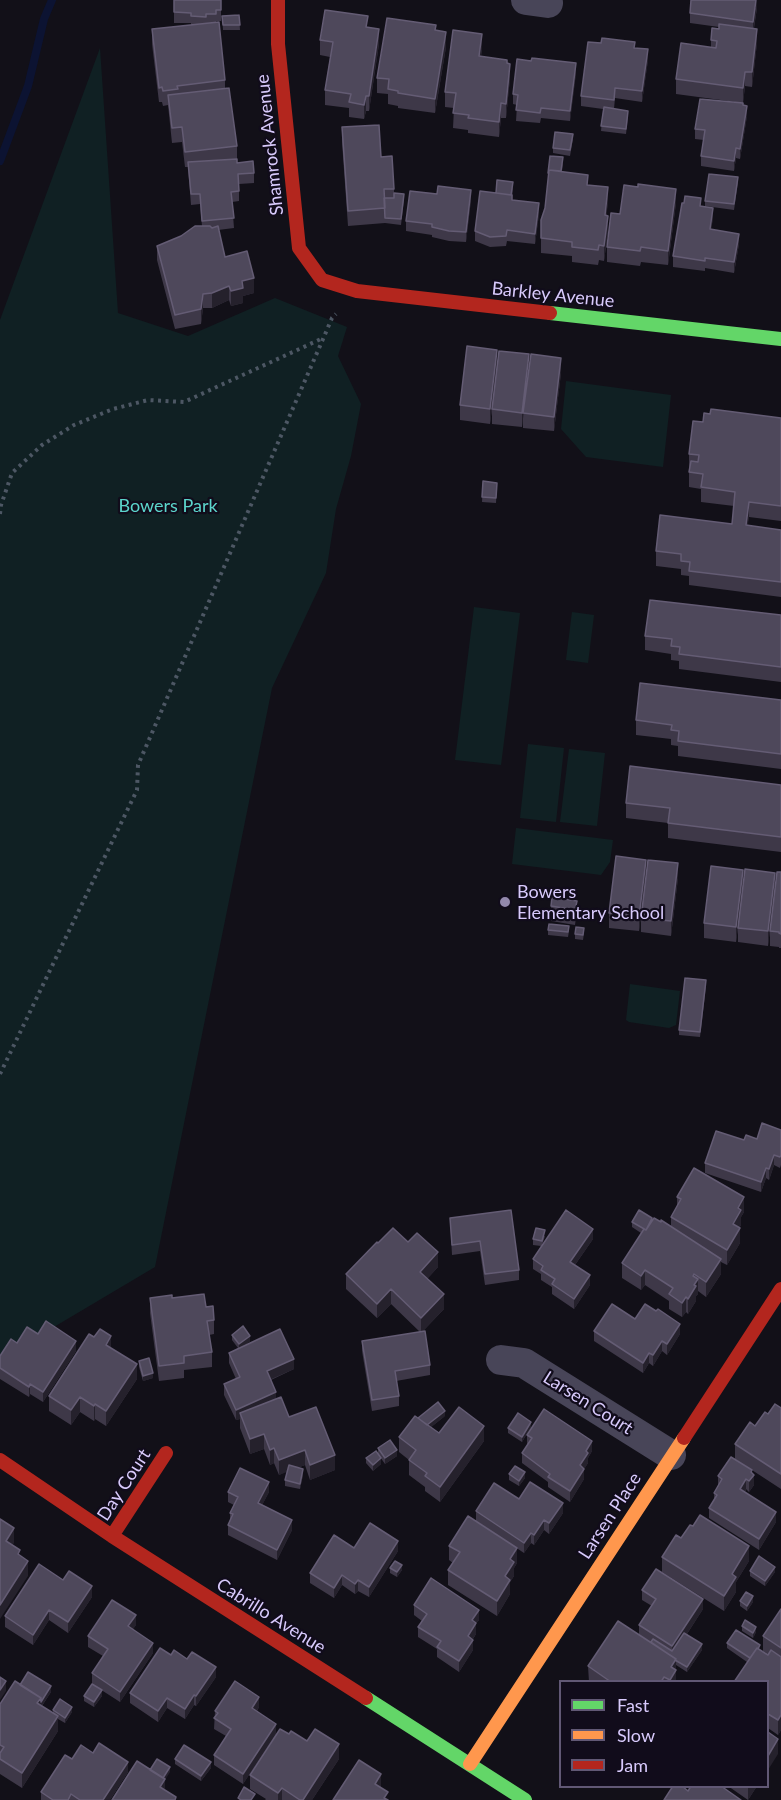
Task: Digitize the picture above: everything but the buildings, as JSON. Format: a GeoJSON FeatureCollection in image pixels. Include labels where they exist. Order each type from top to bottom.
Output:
{"type":"FeatureCollection","features":[{"type":"Feature","properties":{"kind":"street","name":"Shamrock Avenue"},"geometry":{"type":"LineString","coordinates":[[278,0],[278,44],[298,248],[322,280]]}},
{"type":"Feature","properties":{"kind":"street","name":"Barkley Avenue"},"geometry":{"type":"LineString","coordinates":[[322,280],[357,291],[781,339]]}},
{"type":"Feature","properties":{"kind":"street","name":"Larsen Place"},"geometry":{"type":"LineString","coordinates":[[470,1764],[781,1289]]}},
{"type":"Feature","properties":{"kind":"street","name":"Larsen Court"},"geometry":{"type":"LineString","coordinates":[[501,1360],[524,1363],[672,1455]]}},
{"type":"Feature","properties":{"kind":"street","name":"Day Court"},"geometry":{"type":"LineString","coordinates":[[111,1536],[166,1452]]}},
{"type":"Feature","properties":{"kind":"street","name":"Cabrillo Avenue"},"geometry":{"type":"LineString","coordinates":[[0,1460],[111,1536],[525,1800]]}},
{"type":"Feature","properties":{"kind":"path"},"geometry":{"type":"LineString","coordinates":[[0,1074],[137,790],[138,765],[332,318],[357,291]]}},
{"type":"Feature","properties":{"kind":"path"},"geometry":{"type":"LineString","coordinates":[[0,513],[12,473],[42,445],[74,425],[114,409],[148,400],[184,402],[323,339]]}},
{"type":"Feature","properties":{"kind":"green space","name":"Bowers Park"},"geometry":{"type":"Polygon","coordinates":[[[100,48],[118,313],[188,336],[275,298],[347,327],[338,356],[361,404],[351,456],[336,509],[326,573],[272,688],[155,1267],[0,1359],[0,320],[100,48]]]}},
{"type":"Feature","properties":{"kind":"green space"},"geometry":{"type":"Polygon","coordinates":[[[566,381],[671,395],[663,467],[586,457],[561,429],[566,381]]]}},
{"type":"Feature","properties":{"kind":"green space"},"geometry":{"type":"Polygon","coordinates":[[[474,607],[520,613],[501,765],[455,760],[474,607]]]}},
{"type":"Feature","properties":{"kind":"green space"},"geometry":{"type":"Polygon","coordinates":[[[572,612],[594,615],[588,663],[566,660],[572,612]]]}},
{"type":"Feature","properties":{"kind":"green space"},"geometry":{"type":"Polygon","coordinates":[[[528,744],[564,748],[556,822],[520,818],[528,744]]]}},
{"type":"Feature","properties":{"kind":"green space"},"geometry":{"type":"Polygon","coordinates":[[[569,749],[605,753],[597,826],[560,822],[569,749]]]}},
{"type":"Feature","properties":{"kind":"green space"},"geometry":{"type":"Polygon","coordinates":[[[516,828],[613,840],[610,862],[601,875],[512,864],[516,828]]]}},
{"type":"Feature","properties":{"kind":"green space"},"geometry":{"type":"Polygon","coordinates":[[[630,984],[680,991],[676,1025],[669,1028],[626,1020],[630,984]]]}},
{"type":"Feature","properties":{"kind":"waterway"},"geometry":{"type":"LineString","coordinates":[[0,161],[28,86],[44,19],[52,0]]}},
{"type":"Feature","properties":{"kind":"traffic: fast"},"geometry":{"type":"LineString","coordinates":[[550,313],[781,339]]}},
{"type":"Feature","properties":{"kind":"traffic: fast"},"geometry":{"type":"LineString","coordinates":[[366,1698],[525,1800]]}},
{"type":"Feature","properties":{"kind":"traffic: slow"},"geometry":{"type":"LineString","coordinates":[[470,1764],[684,1438]]}},
{"type":"Feature","properties":{"kind":"traffic: jam"},"geometry":{"type":"LineString","coordinates":[[278,0],[278,44],[299,248],[322,280],[357,291],[550,313]]}},
{"type":"Feature","properties":{"kind":"traffic: jam"},"geometry":{"type":"LineString","coordinates":[[684,1438],[781,1289]]}},
{"type":"Feature","properties":{"kind":"traffic: jam"},"geometry":{"type":"LineString","coordinates":[[112,1536],[166,1453]]}},
{"type":"Feature","properties":{"kind":"traffic: jam"},"geometry":{"type":"LineString","coordinates":[[0,1460],[112,1536],[366,1698]]}},
{"type":"Feature","properties":{"kind":"place","name":"Bowers Elementary School"},"geometry":{"type":"Point","coordinates":[505,902]}}]}
